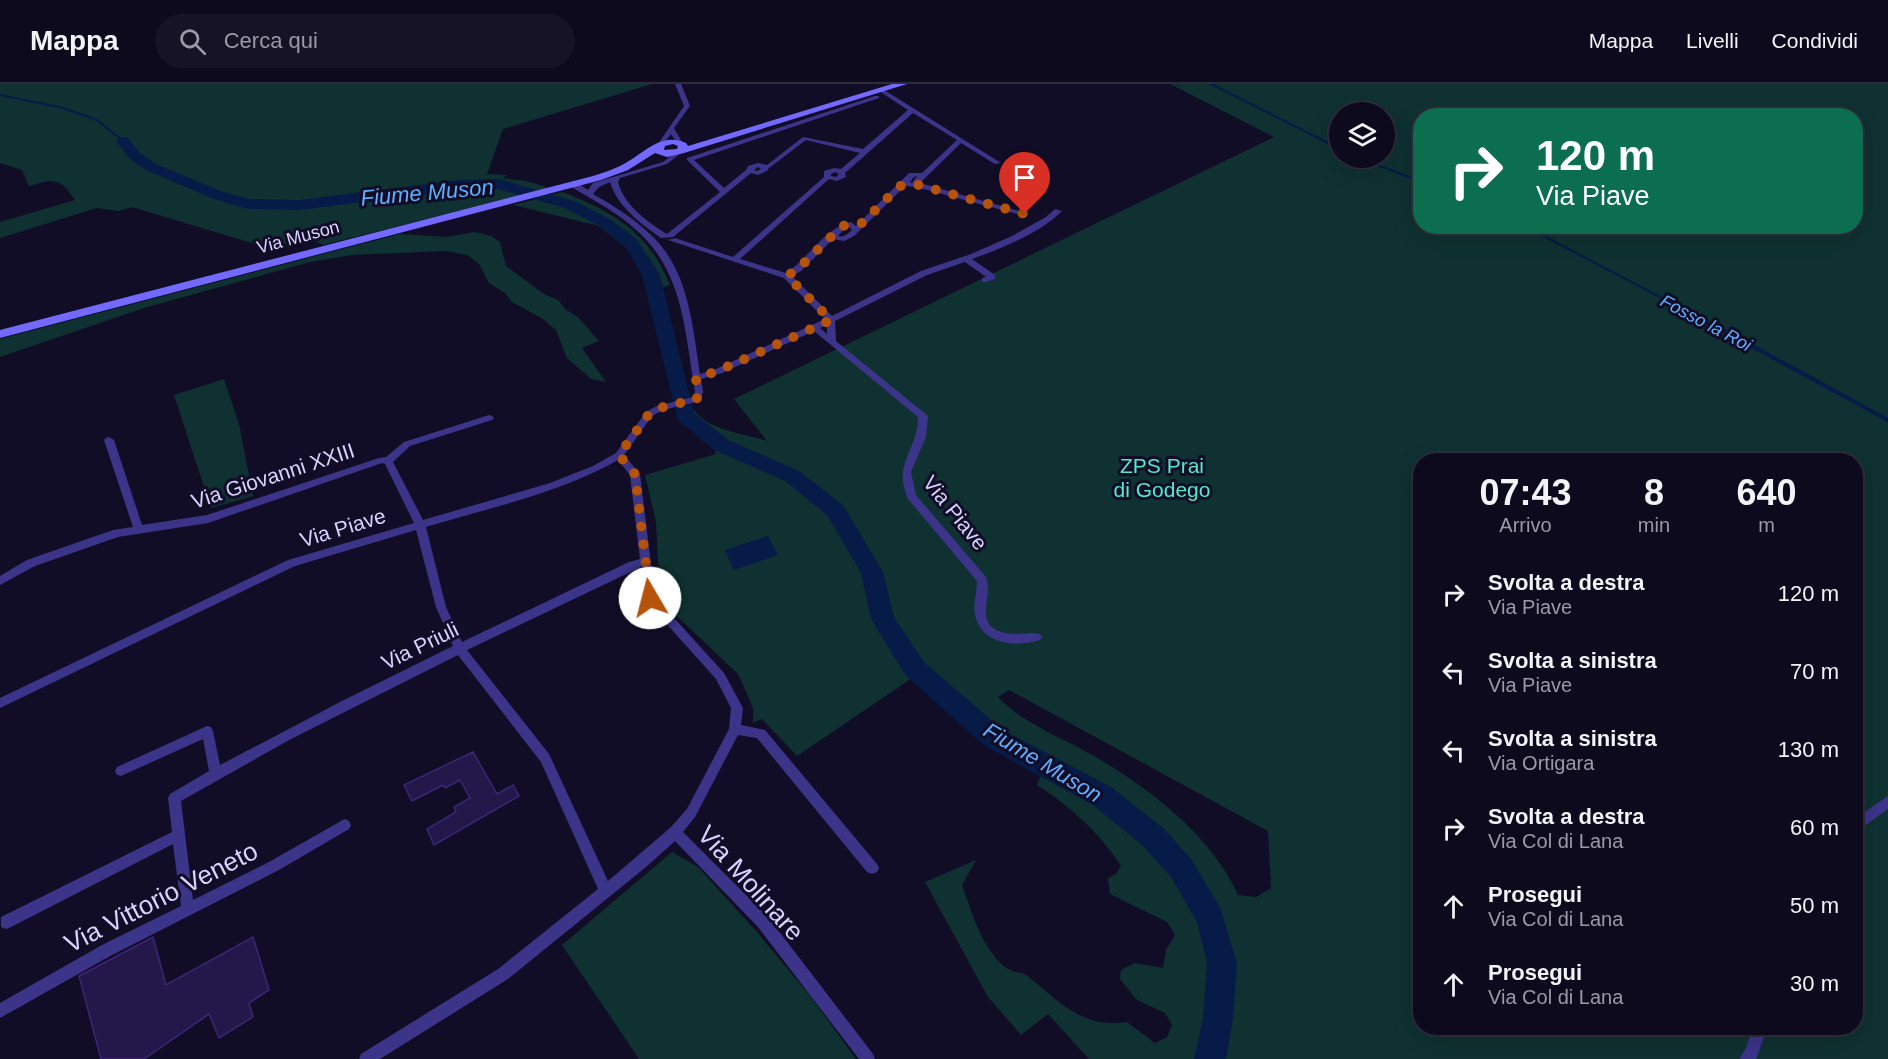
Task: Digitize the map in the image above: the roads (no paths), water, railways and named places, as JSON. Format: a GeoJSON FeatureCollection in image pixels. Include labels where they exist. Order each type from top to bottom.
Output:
{"type":"FeatureCollection","features":[{"type":"Feature","properties":{"kind":"main road","name":"Via Muson"},"geometry":{"type":"LineString","coordinates":[[0,334],[555,189],[613,172],[661,150],[719,141],[786,123],[879,94],[902,84]]}},
{"type":"Feature","properties":{"kind":"street"},"geometry":{"type":"LineString","coordinates":[[654,166],[671,128],[687,106],[678,84]]}},
{"type":"Feature","properties":{"kind":"street"},"geometry":{"type":"LineString","coordinates":[[879,94],[912,110],[997,163]]}},
{"type":"Feature","properties":{"kind":"street"},"geometry":{"type":"LineString","coordinates":[[736,258],[822,179],[828,177],[837,179],[843,175],[842,172],[912,110]]}},
{"type":"Feature","properties":{"kind":"street"},"geometry":{"type":"LineString","coordinates":[[723,191],[689,159],[786,123],[799,134],[866,152]]}},
{"type":"Feature","properties":{"kind":"street"},"geometry":{"type":"LineString","coordinates":[[590,193],[596,185],[665,163],[680,147],[671,128]]}},
{"type":"Feature","properties":{"kind":"street"},"geometry":{"type":"LineString","coordinates":[[669,237],[750,171],[753,166],[770,166],[799,134]]}},
{"type":"Feature","properties":{"kind":"street"},"geometry":{"type":"LineString","coordinates":[[787,276],[835,236],[842,226],[854,227],[862,223],[907,184],[912,175],[921,176],[931,171],[961,140]]}},
{"type":"Feature","properties":{"kind":"street"},"geometry":{"type":"LineString","coordinates":[[617,177],[614,186],[647,225],[669,237],[787,276],[831,320],[833,341]]}},
{"type":"Feature","properties":{"kind":"street"},"geometry":{"type":"LineString","coordinates":[[573,184],[590,193],[650,236],[672,267],[686,316],[696,378],[718,371],[831,320],[924,273],[965,258],[1050,219],[1058,211]]}},
{"type":"Feature","properties":{"kind":"street"},"geometry":{"type":"LineString","coordinates":[[907,184],[1025,214]]}},
{"type":"Feature","properties":{"kind":"street"},"geometry":{"type":"LineString","coordinates":[[835,236],[848,237],[854,227]]}},
{"type":"Feature","properties":{"kind":"street"},"geometry":{"type":"LineString","coordinates":[[965,258],[992,277],[985,280]]}},
{"type":"Feature","properties":{"kind":"street","name":"Via Piave"},"geometry":{"type":"LineString","coordinates":[[814,327],[923,416],[921,438],[906,467],[905,480],[911,496],[982,580],[980,615],[985,626],[997,636],[1008,639],[1036,637]]}},
{"type":"Feature","properties":{"kind":"street","name":"Via Piave"},"geometry":{"type":"LineString","coordinates":[[0,703],[292,563],[553,485],[596,468],[619,455],[649,414],[660,408],[697,399],[699,392],[696,378]]}},
{"type":"Feature","properties":{"kind":"street"},"geometry":{"type":"LineString","coordinates":[[388,461],[407,444],[489,418]]}},
{"type":"Feature","properties":{"kind":"street"},"geometry":{"type":"LineString","coordinates":[[109,440],[139,530]]}},
{"type":"Feature","properties":{"kind":"street","name":"Via Molinare"},"geometry":{"type":"LineString","coordinates":[[619,455],[635,474],[650,598],[720,676],[731,692],[737,708],[735,729],[691,813],[675,832],[763,922],[868,1059]]}},
{"type":"Feature","properties":{"kind":"street","name":"Via Giovanni XXIII"},"geometry":{"type":"LineString","coordinates":[[0,581],[31,563],[117,533],[208,519],[382,460],[388,461],[420,525],[441,607],[460,649],[545,758],[606,891]]}},
{"type":"Feature","properties":{"kind":"street","name":"Via Priuli"},"geometry":{"type":"LineString","coordinates":[[188,909],[174,798],[251,752],[633,565],[645,562]]}},
{"type":"Feature","properties":{"kind":"street"},"geometry":{"type":"LineString","coordinates":[[735,729],[760,734],[872,868]]}},
{"type":"Feature","properties":{"kind":"street"},"geometry":{"type":"LineString","coordinates":[[121,771],[207,731],[216,774]]}},
{"type":"Feature","properties":{"kind":"street"},"geometry":{"type":"LineString","coordinates":[[1863,820],[1888,802]]}},
{"type":"Feature","properties":{"kind":"street","name":"Via Vittorio Veneto"},"geometry":{"type":"LineString","coordinates":[[0,1011],[107,950],[274,866],[345,825]]}},
{"type":"Feature","properties":{"kind":"street"},"geometry":{"type":"LineString","coordinates":[[366,1059],[503,974],[675,832]]}},
{"type":"Feature","properties":{"kind":"street"},"geometry":{"type":"LineString","coordinates":[[6,922],[179,835]]}},
{"type":"Feature","properties":{"kind":"street"},"geometry":{"type":"LineString","coordinates":[[1746,1059],[1752,1052],[1758,1035]]}},
{"type":"Feature","properties":{"kind":"water"},"geometry":{"type":"Polygon","coordinates":[[[768,536],[778,555],[734,570],[725,550],[768,536]]]}},
{"type":"Feature","properties":{"kind":"waterway","name":"Fosso la Roi"},"geometry":{"type":"LineString","coordinates":[[1211,84],[1329,143]]}},
{"type":"Feature","properties":{"kind":"waterway"},"geometry":{"type":"LineString","coordinates":[[0,95],[63,108],[97,120],[123,141]]}},
{"type":"Feature","properties":{"kind":"waterway","name":"Fiume Muson"},"geometry":{"type":"LineString","coordinates":[[123,141],[135,156],[151,167],[217,195],[248,204],[299,205],[458,185],[499,184],[571,205],[607,224],[631,243],[651,275],[685,415],[701,431],[721,445],[792,476],[835,510],[872,572],[883,619],[915,669],[994,738],[1102,796],[1152,836],[1181,868],[1210,917],[1222,963],[1218,1018],[1210,1059]]}},
{"type":"Feature","properties":{"kind":"waterway","name":"Fosso la Roi"},"geometry":{"type":"LineString","coordinates":[[1385,168],[1413,178]]}},
{"type":"Feature","properties":{"kind":"waterway","name":"Fosso la Roi"},"geometry":{"type":"LineString","coordinates":[[1540,234],[1711,324]]}},
{"type":"Feature","properties":{"kind":"waterway","name":"Fosso la Roi"},"geometry":{"type":"LineString","coordinates":[[1708,322],[1888,420]]}},
{"type":"Feature","properties":{"kind":"park label","name":"ZPS Prai di Godego"},"geometry":{"type":"Point","coordinates":[1162,478]}}]}
